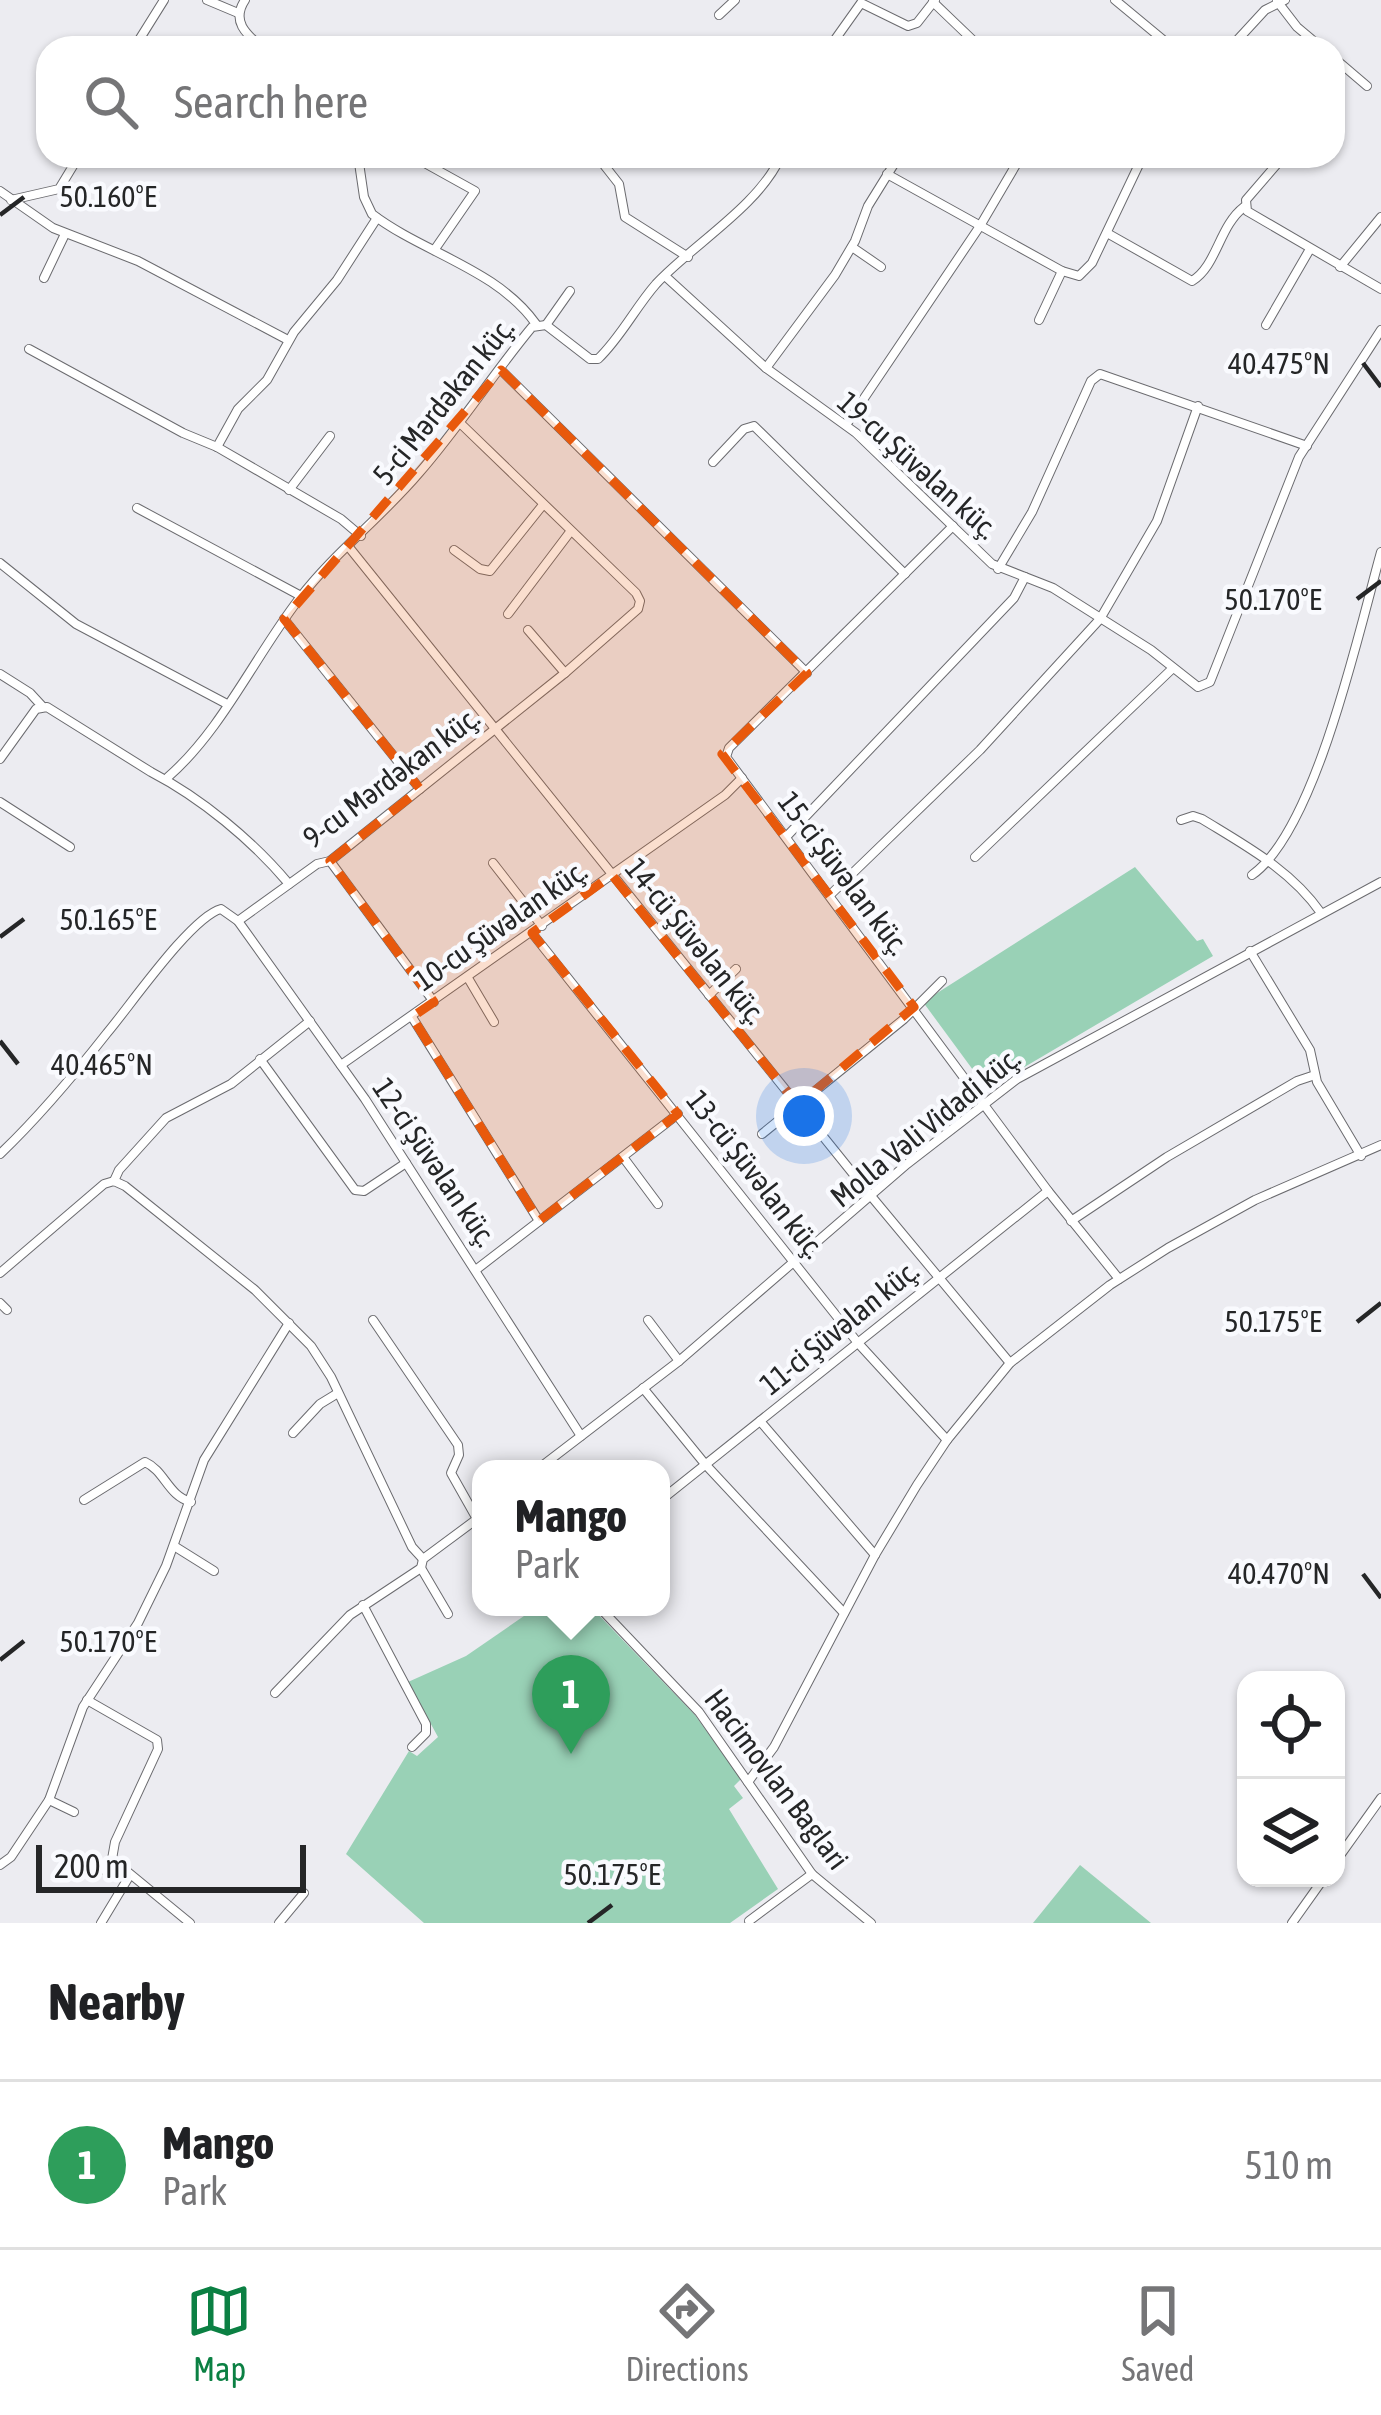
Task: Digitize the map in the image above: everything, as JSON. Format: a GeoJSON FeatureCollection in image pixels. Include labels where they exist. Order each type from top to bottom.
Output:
{"type":"FeatureCollection","features":[{"type":"Feature","properties":{"kind":"street"},"geometry":{"type":"LineString","coordinates":[[142,36],[164,0]]}},
{"type":"Feature","properties":{"kind":"street"},"geometry":{"type":"LineString","coordinates":[[207,0],[238,14]]}},
{"type":"Feature","properties":{"kind":"street"},"geometry":{"type":"LineString","coordinates":[[245,0],[238,14],[249,36]]}},
{"type":"Feature","properties":{"kind":"street"},"geometry":{"type":"LineString","coordinates":[[718,15],[735,0]]}},
{"type":"Feature","properties":{"kind":"street"},"geometry":{"type":"LineString","coordinates":[[1115,0],[1158,36]]}},
{"type":"Feature","properties":{"kind":"street"},"geometry":{"type":"LineString","coordinates":[[837,36],[860,1],[908,26],[917,23],[934,1],[967,36]]}},
{"type":"Feature","properties":{"kind":"street"},"geometry":{"type":"LineString","coordinates":[[1241,36],[1280,1],[1308,36]]}},
{"type":"Feature","properties":{"kind":"street"},"geometry":{"type":"LineString","coordinates":[[1345,67],[1367,86]]}},
{"type":"Feature","properties":{"kind":"street"},"geometry":{"type":"LineString","coordinates":[[10,200],[59,189],[72,168]]}},
{"type":"Feature","properties":{"kind":"street"},"geometry":{"type":"LineString","coordinates":[[360,168],[364,196],[377,218],[435,248],[541,325],[570,291]]}},
{"type":"Feature","properties":{"kind":"street"},"geometry":{"type":"LineString","coordinates":[[435,248],[475,191],[436,168]]}},
{"type":"Feature","properties":{"kind":"street"},"geometry":{"type":"LineString","coordinates":[[606,168],[619,184],[625,217],[688,257]]}},
{"type":"Feature","properties":{"kind":"street","name":"5-ci Mərdəkan küç."},"geometry":{"type":"LineString","coordinates":[[168,778],[227,704],[301,596],[361,536],[541,325],[590,359],[598,359],[665,276],[733,214],[771,168]]}},
{"type":"Feature","properties":{"kind":"street"},"geometry":{"type":"LineString","coordinates":[[766,368],[852,247],[868,206],[891,168]]}},
{"type":"Feature","properties":{"kind":"street"},"geometry":{"type":"LineString","coordinates":[[846,425],[1015,168]]}},
{"type":"Feature","properties":{"kind":"street"},"geometry":{"type":"LineString","coordinates":[[887,174],[1073,275],[1084,273],[1107,233],[1134,168]]}},
{"type":"Feature","properties":{"kind":"street"},"geometry":{"type":"LineString","coordinates":[[1107,233],[1192,281],[1202,274],[1231,220],[1274,168]]}},
{"type":"Feature","properties":{"kind":"street"},"geometry":{"type":"LineString","coordinates":[[0,191],[65,234],[137,261],[288,340]]}},
{"type":"Feature","properties":{"kind":"street"},"geometry":{"type":"LineString","coordinates":[[1244,207],[1381,289]]}},
{"type":"Feature","properties":{"kind":"street"},"geometry":{"type":"LineString","coordinates":[[1340,266],[1381,217]]}},
{"type":"Feature","properties":{"kind":"street"},"geometry":{"type":"LineString","coordinates":[[217,447],[238,410],[267,380],[288,340],[337,280],[377,218]]}},
{"type":"Feature","properties":{"kind":"street"},"geometry":{"type":"LineString","coordinates":[[44,278],[65,234]]}},
{"type":"Feature","properties":{"kind":"street"},"geometry":{"type":"LineString","coordinates":[[852,247],[881,267]]}},
{"type":"Feature","properties":{"kind":"street"},"geometry":{"type":"LineString","coordinates":[[1266,325],[1310,249]]}},
{"type":"Feature","properties":{"kind":"street"},"geometry":{"type":"LineString","coordinates":[[1039,320],[1062,271]]}},
{"type":"Feature","properties":{"kind":"street","name":"19-cu Şüvəlan küç."},"geometry":{"type":"LineString","coordinates":[[665,276],[766,368],[846,425],[998,568],[1053,588],[1174,668]]}},
{"type":"Feature","properties":{"kind":"street"},"geometry":{"type":"LineString","coordinates":[[975,857],[1174,668],[1198,687],[1210,682],[1306,446],[1381,330]]}},
{"type":"Feature","properties":{"kind":"street"},"geometry":{"type":"LineString","coordinates":[[29,349],[217,447],[341,519],[361,536]]}},
{"type":"Feature","properties":{"kind":"street"},"geometry":{"type":"LineString","coordinates":[[501,370],[807,673]]}},
{"type":"Feature","properties":{"kind":"street"},"geometry":{"type":"LineString","coordinates":[[998,568],[1032,512],[1096,377],[1106,374],[1306,446]]}},
{"type":"Feature","properties":{"kind":"street"},"geometry":{"type":"LineString","coordinates":[[830,895],[980,749],[1100,619],[1156,521],[1198,406]]}},
{"type":"Feature","properties":{"kind":"street","name":"9-cu Mərdəkan küç."},"geometry":{"type":"LineString","coordinates":[[0,1154],[211,912],[221,908],[238,921],[317,863],[330,861],[634,613],[640,601],[460,423]]}},
{"type":"Feature","properties":{"kind":"street"},"geometry":{"type":"LineString","coordinates":[[713,461],[754,426],[904,574]]}},
{"type":"Feature","properties":{"kind":"street"},"geometry":{"type":"LineString","coordinates":[[289,490],[330,436]]}},
{"type":"Feature","properties":{"kind":"street"},"geometry":{"type":"LineString","coordinates":[[454,550],[490,572],[542,506]]}},
{"type":"Feature","properties":{"kind":"street"},"geometry":{"type":"LineString","coordinates":[[137,508],[301,596]]}},
{"type":"Feature","properties":{"kind":"street","name":"15-ci Şüvəlan küç."},"geometry":{"type":"LineString","coordinates":[[953,526],[726,752],[728,761],[1118,1279]]}},
{"type":"Feature","properties":{"kind":"street"},"geometry":{"type":"LineString","coordinates":[[508,614],[570,532]]}},
{"type":"Feature","properties":{"kind":"street","name":"14-cü Şüvəlan küç."},"geometry":{"type":"LineString","coordinates":[[348,546],[1010,1363]]}},
{"type":"Feature","properties":{"kind":"street"},"geometry":{"type":"LineString","coordinates":[[1252,875],[1270,861],[1318,770],[1381,552]]}},
{"type":"Feature","properties":{"kind":"street"},"geometry":{"type":"LineString","coordinates":[[0,563],[76,624],[227,704]]}},
{"type":"Feature","properties":{"kind":"street"},"geometry":{"type":"LineString","coordinates":[[787,836],[1014,598],[1025,577]]}},
{"type":"Feature","properties":{"kind":"street"},"geometry":{"type":"LineString","coordinates":[[284,619],[419,789]]}},
{"type":"Feature","properties":{"kind":"street"},"geometry":{"type":"LineString","coordinates":[[528,629],[566,673]]}},
{"type":"Feature","properties":{"kind":"street"},"geometry":{"type":"LineString","coordinates":[[0,674],[31,693],[42,706],[168,778],[289,884]]}},
{"type":"Feature","properties":{"kind":"street"},"geometry":{"type":"LineString","coordinates":[[0,759],[42,706]]}},
{"type":"Feature","properties":{"kind":"street","name":"10-cu Şüvəlan küç."},"geometry":{"type":"LineString","coordinates":[[341,1065],[542,926],[742,778]]}},
{"type":"Feature","properties":{"kind":"street"},"geometry":{"type":"LineString","coordinates":[[0,802],[70,847]]}},
{"type":"Feature","properties":{"kind":"street"},"geometry":{"type":"LineString","coordinates":[[1180,820],[1202,819],[1270,861],[1321,913]]}},
{"type":"Feature","properties":{"kind":"street"},"geometry":{"type":"LineString","coordinates":[[330,861],[434,1003]]}},
{"type":"Feature","properties":{"kind":"street"},"geometry":{"type":"LineString","coordinates":[[493,863],[542,926]]}},
{"type":"Feature","properties":{"kind":"street","name":"Molla Vəli Vidadi küç."},"geometry":{"type":"LineString","coordinates":[[550,1460],[679,1361],[985,1102],[1044,1062],[1381,882]]}},
{"type":"Feature","properties":{"kind":"street","name":"12-ci Şüvəlan küç."},"geometry":{"type":"LineString","coordinates":[[238,921],[477,1269],[581,1436]]}},
{"type":"Feature","properties":{"kind":"street","name":"13-cü Şüvəlan küç."},"geometry":{"type":"LineString","coordinates":[[532,933],[858,1343],[947,1440]]}},
{"type":"Feature","properties":{"kind":"street"},"geometry":{"type":"LineString","coordinates":[[1250,951],[1310,1050],[1315,1075],[1361,1156]]}},
{"type":"Feature","properties":{"kind":"street"},"geometry":{"type":"LineString","coordinates":[[709,995],[736,969]]}},
{"type":"Feature","properties":{"kind":"street"},"geometry":{"type":"LineString","coordinates":[[468,978],[494,1022]]}},
{"type":"Feature","properties":{"kind":"street"},"geometry":{"type":"LineString","coordinates":[[762,1134],[941,980]]}},
{"type":"Feature","properties":{"kind":"street"},"geometry":{"type":"LineString","coordinates":[[412,1017],[538,1221]]}},
{"type":"Feature","properties":{"kind":"street"},"geometry":{"type":"LineString","coordinates":[[0,1274],[114,1181],[166,1118],[215,1094],[310,1021]]}},
{"type":"Feature","properties":{"kind":"street"},"geometry":{"type":"LineString","coordinates":[[260,1059],[355,1190],[364,1191],[406,1163]]}},
{"type":"Feature","properties":{"kind":"street"},"geometry":{"type":"LineString","coordinates":[[1071,1221],[1179,1150],[1315,1075]]}},
{"type":"Feature","properties":{"kind":"street"},"geometry":{"type":"LineString","coordinates":[[477,1269],[678,1114]]}},
{"type":"Feature","properties":{"kind":"street"},"geometry":{"type":"LineString","coordinates":[[748,1782],[774,1747],[874,1555],[947,1440],[1010,1363],[1118,1279],[1256,1200],[1381,1145]]}},
{"type":"Feature","properties":{"kind":"street"},"geometry":{"type":"LineString","coordinates":[[623,1156],[658,1204]]}},
{"type":"Feature","properties":{"kind":"street"},"geometry":{"type":"LineString","coordinates":[[114,1181],[191,1238],[289,1323],[319,1357],[448,1614]]}},
{"type":"Feature","properties":{"kind":"street","name":"11-ci Şüvəlan küç."},"geometry":{"type":"LineString","coordinates":[[670,1493],[1048,1191]]}},
{"type":"Feature","properties":{"kind":"street"},"geometry":{"type":"LineString","coordinates":[[373,1320],[458,1445],[451,1473],[472,1507]]}},
{"type":"Feature","properties":{"kind":"street"},"geometry":{"type":"LineString","coordinates":[[648,1320],[679,1361]]}},
{"type":"Feature","properties":{"kind":"street"},"geometry":{"type":"LineString","coordinates":[[0,1865],[49,1800],[87,1700],[138,1623],[174,1546],[204,1460],[289,1323]]}},
{"type":"Feature","properties":{"kind":"street"},"geometry":{"type":"LineString","coordinates":[[644,1388],[705,1464],[844,1612]]}},
{"type":"Feature","properties":{"kind":"street"},"geometry":{"type":"LineString","coordinates":[[292,1433],[338,1393]]}},
{"type":"Feature","properties":{"kind":"street"},"geometry":{"type":"LineString","coordinates":[[760,1421],[874,1555]]}},
{"type":"Feature","properties":{"kind":"street"},"geometry":{"type":"LineString","coordinates":[[84,1500],[145,1462],[176,1496],[191,1502]]}},
{"type":"Feature","properties":{"kind":"street"},"geometry":{"type":"LineString","coordinates":[[275,1693],[338,1625],[472,1524]]}},
{"type":"Feature","properties":{"kind":"street"},"geometry":{"type":"LineString","coordinates":[[174,1546],[214,1571]]}},
{"type":"Feature","properties":{"kind":"street"},"geometry":{"type":"LineString","coordinates":[[363,1605],[426,1724],[426,1733],[412,1747]]}},
{"type":"Feature","properties":{"kind":"street","name":"Hacimovlan Baglari"},"geometry":{"type":"LineString","coordinates":[[608,1616],[699,1712],[812,1874],[872,1923]]}},
{"type":"Feature","properties":{"kind":"street"},"geometry":{"type":"LineString","coordinates":[[87,1700],[152,1735],[159,1744],[112,1851],[116,1864],[190,1923]]}},
{"type":"Feature","properties":{"kind":"street"},"geometry":{"type":"LineString","coordinates":[[1345,1848],[1381,1798]]}},
{"type":"Feature","properties":{"kind":"street"},"geometry":{"type":"LineString","coordinates":[[49,1800],[74,1812]]}},
{"type":"Feature","properties":{"kind":"street"},"geometry":{"type":"LineString","coordinates":[[84,1864],[100,1870],[116,1864]]}},
{"type":"Feature","properties":{"kind":"street"},"geometry":{"type":"LineString","coordinates":[[748,1921],[812,1874]]}},
{"type":"Feature","properties":{"kind":"street"},"geometry":{"type":"LineString","coordinates":[[101,1923],[130,1875]]}},
{"type":"Feature","properties":{"kind":"street"},"geometry":{"type":"LineString","coordinates":[[1292,1923],[1318,1887]]}},
{"type":"Feature","properties":{"kind":"street"},"geometry":{"type":"LineString","coordinates":[[279,1923],[304,1893]]}},
{"type":"Feature","properties":{"kind":"highlighted area"},"geometry":{"type":"Polygon","coordinates":[[[501,370],[807,673],[722,754],[914,1007],[798,1105],[612,875],[532,933],[678,1114],[539,1221],[412,1017],[434,1002],[330,861],[420,789],[284,619],[501,370]]]}},
{"type":"Feature","properties":{"kind":"green space"},"geometry":{"type":"Polygon","coordinates":[[[1135,867],[1197,941],[1203,939],[1213,956],[987,1089],[923,1002],[1135,867]]]}},
{"type":"Feature","properties":{"kind":"green space"},"geometry":{"type":"Polygon","coordinates":[[[524,1616],[600,1616],[695,1715],[741,1779],[734,1786],[743,1798],[729,1809],[778,1889],[730,1923],[424,1923],[346,1854],[409,1751],[417,1756],[438,1737],[408,1682],[466,1656],[524,1616]]]}},
{"type":"Feature","properties":{"kind":"green space"},"geometry":{"type":"Polygon","coordinates":[[[1080,1865],[1151,1923],[1033,1923],[1080,1865]]]}},
{"type":"Feature","properties":{"kind":"place","name":"Mango"},"geometry":{"type":"Point","coordinates":[571,1754]}}]}
